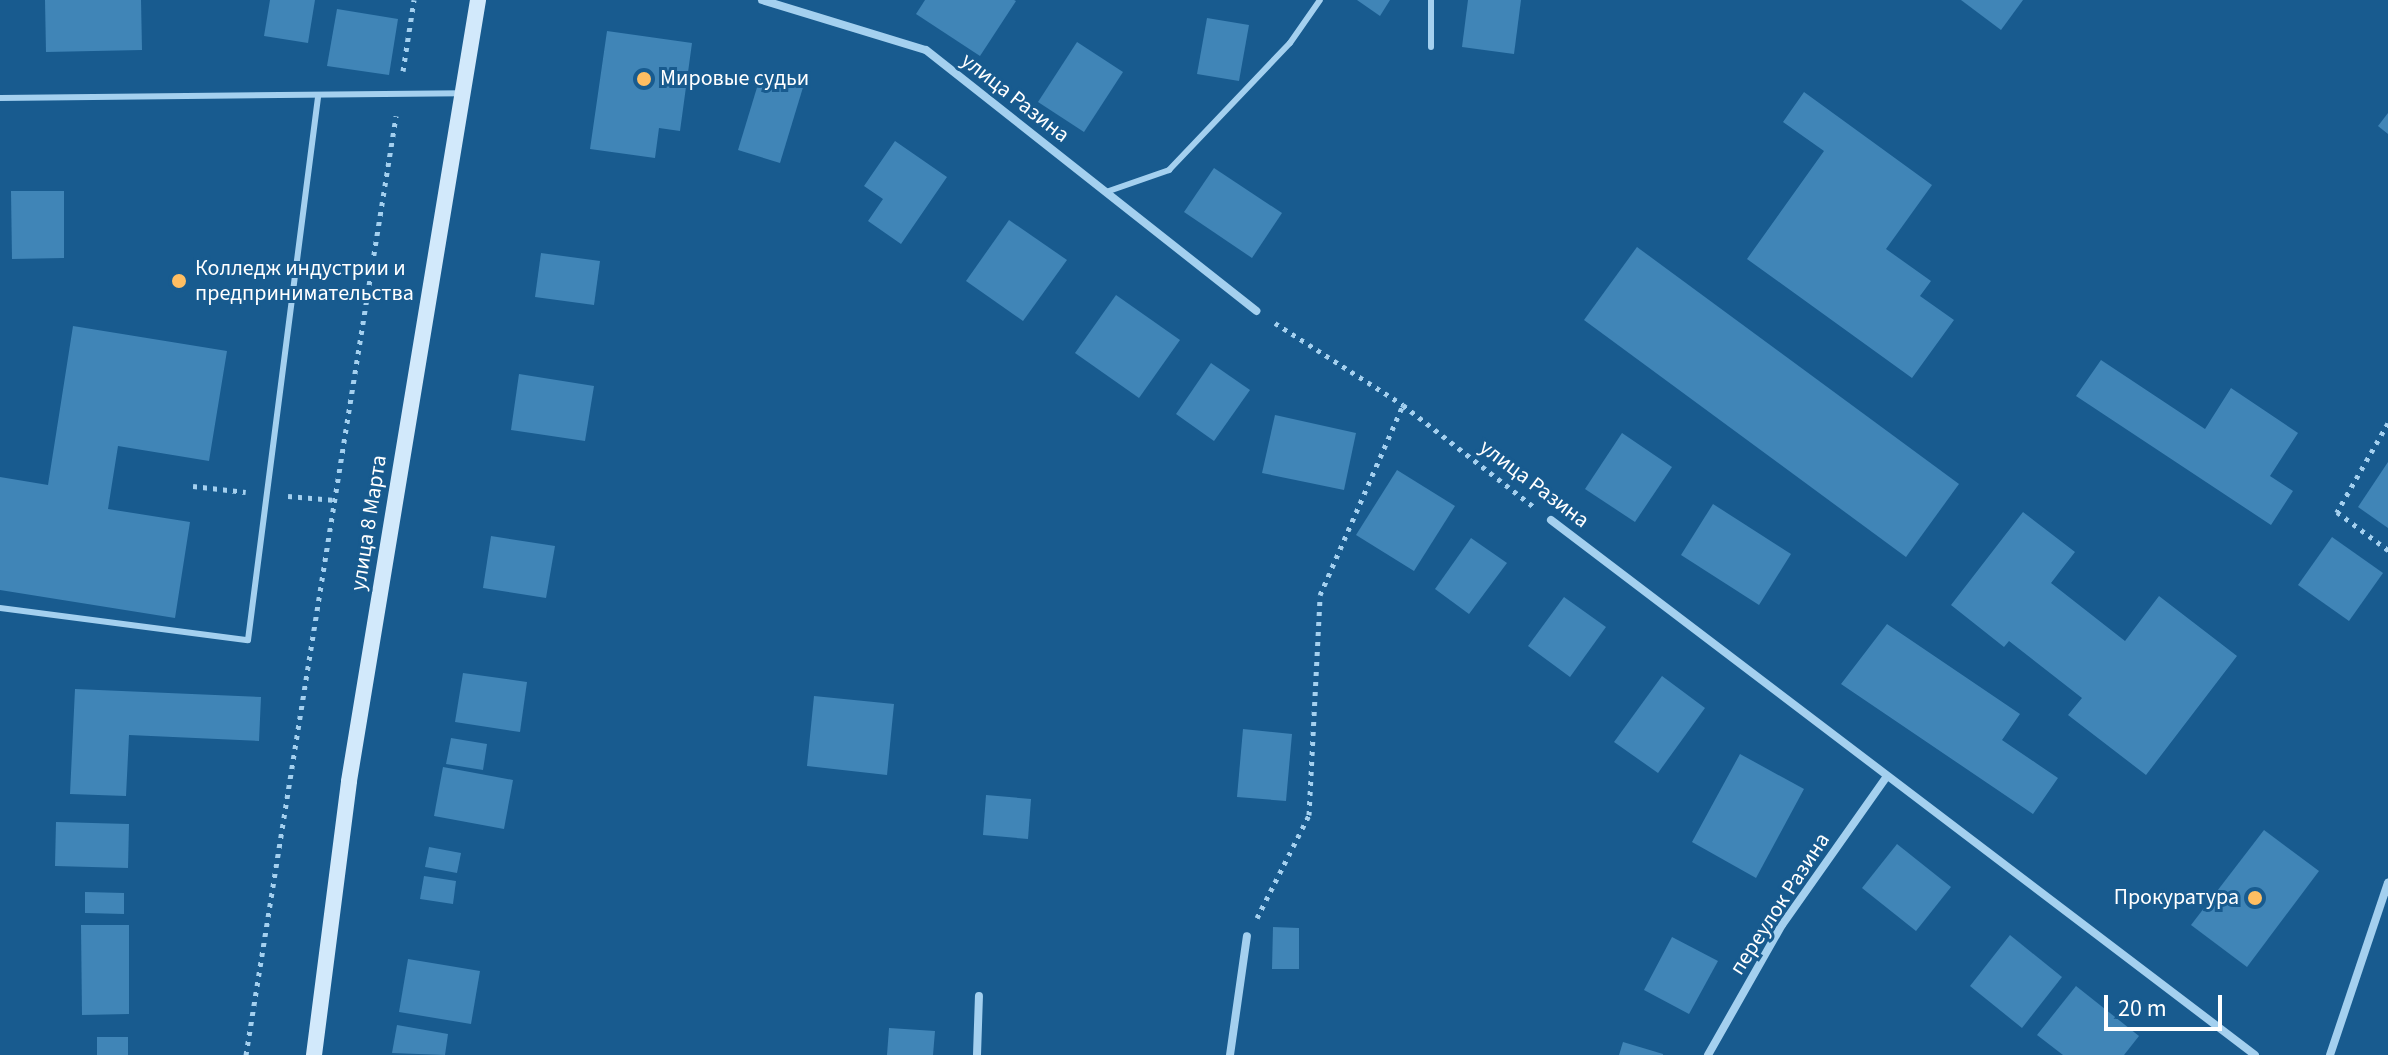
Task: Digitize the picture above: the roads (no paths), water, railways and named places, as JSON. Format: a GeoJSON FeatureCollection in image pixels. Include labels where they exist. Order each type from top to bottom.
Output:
{"type":"FeatureCollection","features":[{"type":"Feature","properties":{"kind":"main road","name":"улица 8 Марта"},"geometry":{"type":"LineString","coordinates":[[314,1055],[349,781],[478,0]]}},
{"type":"Feature","properties":{"kind":"street","name":"улица Разина"},"geometry":{"type":"LineString","coordinates":[[762,0],[926,50],[1256,311]]}},
{"type":"Feature","properties":{"kind":"street","name":"улица Разина"},"geometry":{"type":"LineString","coordinates":[[1551,520],[2255,1055]]}},
{"type":"Feature","properties":{"kind":"street","name":"переулок Разина"},"geometry":{"type":"LineString","coordinates":[[1708,1055],[1782,925],[1887,776]]}},
{"type":"Feature","properties":{"kind":"street"},"geometry":{"type":"LineString","coordinates":[[2330,1055],[2388,883]]}},
{"type":"Feature","properties":{"kind":"street"},"geometry":{"type":"LineString","coordinates":[[1230,1055],[1247,936]]}},
{"type":"Feature","properties":{"kind":"street"},"geometry":{"type":"LineString","coordinates":[[977,1055],[979,996]]}},
{"type":"Feature","properties":{"kind":"lane"},"geometry":{"type":"LineString","coordinates":[[1106,192],[1169,170],[1290,43],[1320,0]]}},
{"type":"Feature","properties":{"kind":"lane"},"geometry":{"type":"LineString","coordinates":[[1431,0],[1431,47]]}},
{"type":"Feature","properties":{"kind":"lane"},"geometry":{"type":"LineString","coordinates":[[0,98],[318,97],[462,93]]}},
{"type":"Feature","properties":{"kind":"lane"},"geometry":{"type":"LineString","coordinates":[[0,608],[248,640],[318,97]]}},
{"type":"Feature","properties":{"kind":"place","name":"Мировые судьи"},"geometry":{"type":"Point","coordinates":[644,79]}},
{"type":"Feature","properties":{"kind":"place","name":"Колледж индустрии и предпринимательства"},"geometry":{"type":"Point","coordinates":[179,281]}},
{"type":"Feature","properties":{"kind":"place","name":"Прокуратура"},"geometry":{"type":"Point","coordinates":[2255,898]}}]}
